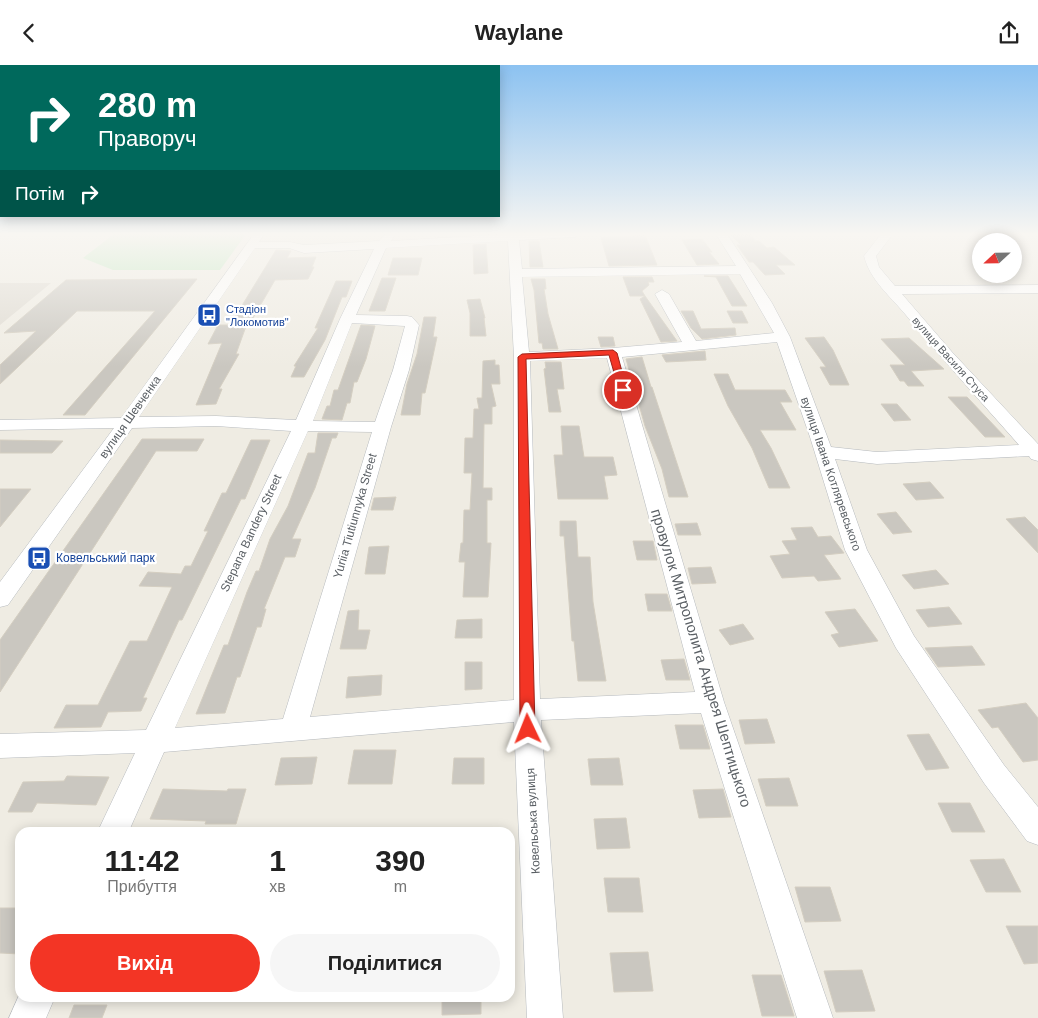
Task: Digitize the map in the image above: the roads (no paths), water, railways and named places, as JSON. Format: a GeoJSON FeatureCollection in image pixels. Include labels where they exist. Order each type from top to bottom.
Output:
{"type":"FeatureCollection","features":[{"type":"Feature","properties":{"kind":"street","name":"вулиця Шевченка"},"geometry":{"type":"LineString","coordinates":[[0,599],[227,278]]}},
{"type":"Feature","properties":{"kind":"street","name":"Stepana Bandery Street"},"geometry":{"type":"LineString","coordinates":[[115,827],[302,426],[347,319],[367,278]]}},
{"type":"Feature","properties":{"kind":"street","name":"Ковельська вулиця"},"geometry":{"type":"LineString","coordinates":[[516,278],[522,357],[527,710],[545,1018]]}},
{"type":"Feature","properties":{"kind":"street","name":"вулиця Івана Котляревського"},"geometry":{"type":"LineString","coordinates":[[749,278],[783,337],[824,452],[856,550],[905,642],[994,774],[1038,831]]}},
{"type":"Feature","properties":{"kind":"street","name":"вулиця Василя Стуса"},"geometry":{"type":"LineString","coordinates":[[881,278],[1036,452]]}},
{"type":"Feature","properties":{"kind":"street"},"geometry":{"type":"LineString","coordinates":[[890,289],[1038,289]]}},
{"type":"Feature","properties":{"kind":"street"},"geometry":{"type":"LineString","coordinates":[[662,294],[692,346]]}},
{"type":"Feature","properties":{"kind":"street","name":"Yuriia Tiutiunnyka Street"},"geometry":{"type":"LineString","coordinates":[[293,730],[382,427],[401,370],[412,325],[408,319],[347,319]]}},
{"type":"Feature","properties":{"kind":"street"},"geometry":{"type":"LineString","coordinates":[[522,357],[613,353],[783,337]]}},
{"type":"Feature","properties":{"kind":"street","name":"провулок Митрополита Андрея Шептицького"},"geometry":{"type":"LineString","coordinates":[[613,353],[711,703],[815,1018]]}},
{"type":"Feature","properties":{"kind":"street"},"geometry":{"type":"LineString","coordinates":[[0,425],[216,421],[302,426],[382,427]]}},
{"type":"Feature","properties":{"kind":"street"},"geometry":{"type":"LineString","coordinates":[[824,452],[877,458],[1036,452]]}},
{"type":"Feature","properties":{"kind":"street"},"geometry":{"type":"LineString","coordinates":[[0,746],[154,741],[527,710],[711,703]]}},
{"type":"Feature","properties":{"kind":"street"},"geometry":{"type":"LineString","coordinates":[[27,1018],[35,1002]]}},
{"type":"Feature","properties":{"kind":"place","name":"Стадіон \"Локомотив\""},"geometry":{"type":"Point","coordinates":[209,315]}},
{"type":"Feature","properties":{"kind":"place","name":"Ковельський парк"},"geometry":{"type":"Point","coordinates":[39,558]}}]}
